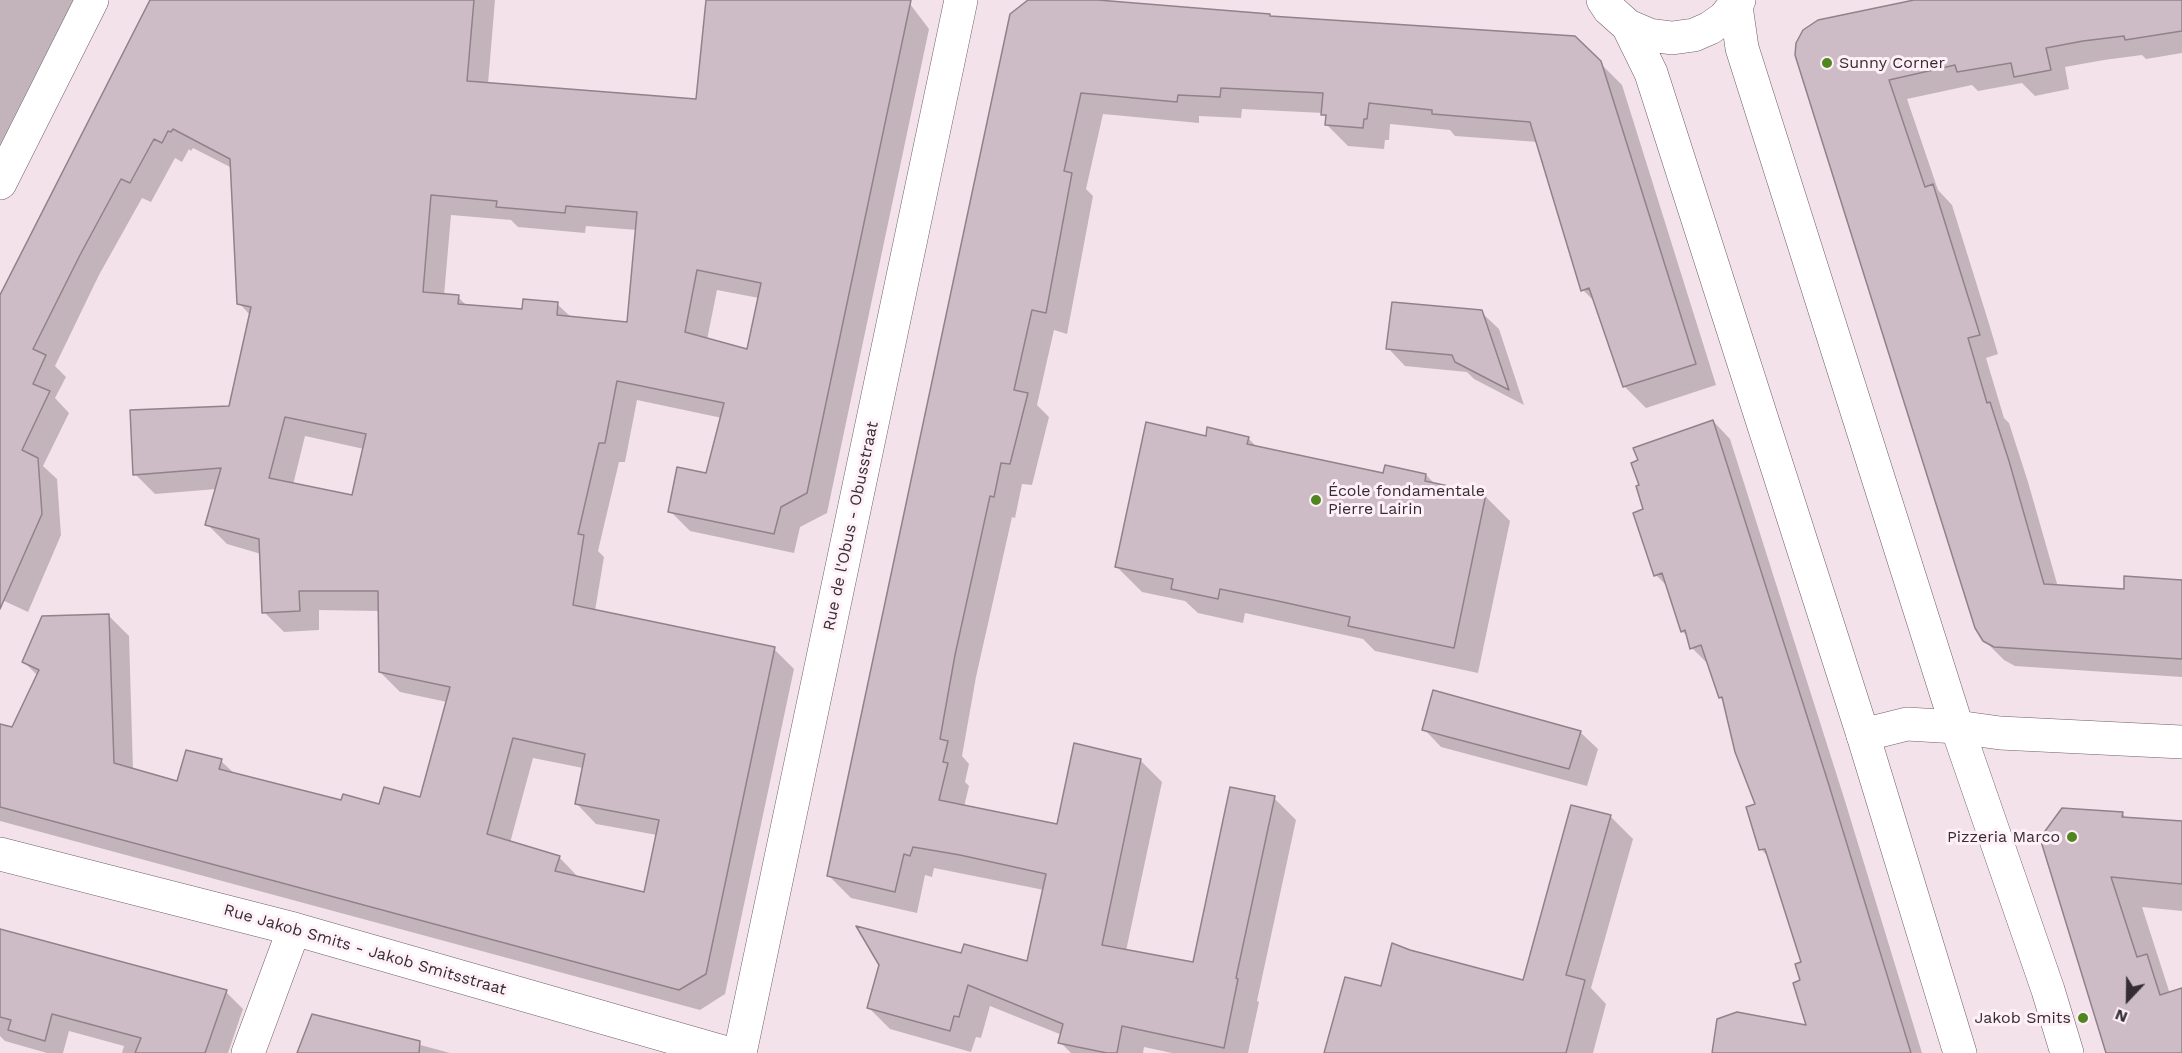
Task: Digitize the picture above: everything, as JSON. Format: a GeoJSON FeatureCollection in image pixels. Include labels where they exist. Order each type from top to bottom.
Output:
{"type":"FeatureCollection","features":[{"type":"Feature","properties":{"kind":"street"},"geometry":{"type":"LineString","coordinates":[[0,183],[92,0]]}},
{"type":"Feature","properties":{"kind":"street","name":"Rue de l'Obus - Obusstraat"},"geometry":{"type":"LineString","coordinates":[[740,1053],[961,0]]}},
{"type":"Feature","properties":{"kind":"street"},"geometry":{"type":"LineString","coordinates":[[1603,0],[1609,9],[1628,26],[1649,35],[1672,38],[1694,35],[1710,28],[1724,18],[1738,3]]}},
{"type":"Feature","properties":{"kind":"street"},"geometry":{"type":"LineString","coordinates":[[1738,3],[1742,48],[1957,727],[2048,990],[2067,1053]]}},
{"type":"Feature","properties":{"kind":"street"},"geometry":{"type":"LineString","coordinates":[[1628,26],[1651,73],[1863,735],[1960,1053]]}},
{"type":"Feature","properties":{"kind":"street"},"geometry":{"type":"LineString","coordinates":[[1863,735],[1907,724],[1957,727],[2000,733],[2182,742]]}},
{"type":"Feature","properties":{"kind":"street","name":"Rue Jakob Smits - Jakob Smitsstraat"},"geometry":{"type":"LineString","coordinates":[[0,854],[294,929],[727,1053]]}},
{"type":"Feature","properties":{"kind":"street"},"geometry":{"type":"LineString","coordinates":[[248,1053],[294,929]]}},
{"type":"Feature","properties":{"kind":"building"},"geometry":{"type":"Polygon","coordinates":[[[150,0],[474,0],[467,81],[696,99],[706,0],[911,0],[807,493],[781,507],[774,534],[668,512],[677,467],[706,473],[724,403],[617,381],[605,443],[599,443],[578,534],[584,535],[573,605],[775,647],[706,974],[679,990],[0,807],[0,724],[12,727],[39,670],[22,662],[42,616],[109,614],[114,763],[177,781],[186,750],[222,759],[219,769],[341,800],[343,794],[379,804],[384,787],[420,797],[450,687],[379,672],[378,591],[299,591],[300,611],[262,613],[259,539],[205,525],[221,468],[133,475],[130,410],[229,406],[251,307],[237,304],[230,159],[173,129],[171,132],[168,131],[162,143],[154,139],[130,183],[121,179],[80,255],[33,349],[46,355],[33,384],[50,391],[22,450],[38,458],[42,514],[0,609],[0,295],[150,0]],[[431,195],[423,292],[459,295],[458,304],[522,309],[523,299],[558,302],[557,315],[627,322],[637,212],[566,206],[565,213],[496,207],[497,201],[431,195]],[[697,270],[685,332],[747,349],[761,283],[697,270]],[[285,417],[269,478],[352,495],[366,434],[285,417]],[[513,738],[487,834],[560,856],[555,871],[644,892],[659,820],[575,804],[585,754],[513,738]]]}},
{"type":"Feature","properties":{"kind":"building"},"geometry":{"type":"Polygon","coordinates":[[[1028,0],[1098,0],[1270,14],[1270,16],[1575,36],[1601,61],[1696,364],[1623,387],[1589,288],[1581,291],[1530,122],[1432,114],[1432,110],[1369,103],[1363,128],[1325,125],[1326,115],[1321,115],[1323,93],[1221,88],[1220,97],[1178,95],[1177,102],[1081,93],[1064,171],[1072,173],[1046,313],[1032,310],[1014,390],[1028,393],[1010,464],[1001,463],[994,497],[990,496],[955,655],[940,739],[948,741],[943,762],[948,763],[939,800],[1057,824],[1074,743],[1141,759],[1102,945],[1193,962],[1230,787],[1275,796],[1236,978],[1238,979],[1224,1048],[1122,1026],[1117,1053],[1058,1043],[1063,1024],[968,985],[959,1017],[954,1016],[950,1031],[867,1008],[879,965],[856,926],[961,953],[964,944],[1027,961],[1046,874],[913,847],[910,856],[904,854],[895,892],[827,876],[1010,14],[1028,0]]]}},
{"type":"Feature","properties":{"kind":"building"},"geometry":{"type":"Polygon","coordinates":[[[1914,0],[2182,0],[2182,31],[2125,40],[2124,36],[2083,41],[2046,48],[2051,70],[2014,77],[2011,63],[1957,72],[1955,65],[1889,80],[1925,187],[1933,184],[1980,335],[1968,338],[1987,403],[1990,402],[2009,461],[2044,584],[2124,589],[2124,576],[2182,580],[2182,659],[1994,647],[1983,641],[1975,628],[1795,55],[1796,43],[1803,30],[1818,20],[1914,0]]]}},
{"type":"Feature","properties":{"kind":"building"},"geometry":{"type":"Polygon","coordinates":[[[1392,302],[1482,310],[1509,390],[1455,362],[1452,355],[1386,349],[1392,302]]]}},
{"type":"Feature","properties":{"kind":"building"},"geometry":{"type":"Polygon","coordinates":[[[1713,420],[1911,1053],[1712,1053],[1717,1019],[1737,1012],[1806,1025],[1793,983],[1800,980],[1795,964],[1801,962],[1765,849],[1759,850],[1746,807],[1755,804],[1735,752],[1722,697],[1719,698],[1701,645],[1690,649],[1685,630],[1681,632],[1662,573],[1654,576],[1633,513],[1643,509],[1636,486],[1639,485],[1631,463],[1638,460],[1633,448],[1713,420]]]}},
{"type":"Feature","properties":{"kind":"building"},"geometry":{"type":"Polygon","coordinates":[[[1146,422],[1206,436],[1207,427],[1249,437],[1247,444],[1383,473],[1385,465],[1426,474],[1425,481],[1486,494],[1454,648],[1348,626],[1350,617],[1278,601],[1220,589],[1218,599],[1171,589],[1173,579],[1115,567],[1146,422]]]}},
{"type":"Feature","properties":{"kind":"building"},"geometry":{"type":"Polygon","coordinates":[[[1433,690],[1581,731],[1569,769],[1422,730],[1433,690]]]}},
{"type":"Feature","properties":{"kind":"building"},"geometry":{"type":"Polygon","coordinates":[[[1571,805],[1611,815],[1566,975],[1585,980],[1566,1053],[1324,1053],[1345,977],[1381,986],[1392,943],[1410,950],[1523,980],[1571,805]]]}},
{"type":"Feature","properties":{"kind":"building"},"geometry":{"type":"Polygon","coordinates":[[[2062,808],[2123,812],[2122,817],[2182,821],[2182,884],[2111,877],[2137,957],[2147,954],[2160,995],[2182,988],[2182,1053],[2106,1053],[2040,838],[2062,808]]]}},
{"type":"Feature","properties":{"kind":"building"},"geometry":{"type":"Polygon","coordinates":[[[0,929],[227,990],[205,1053],[135,1053],[141,1038],[52,1014],[45,1041],[8,1030],[11,1020],[0,1017],[0,929]]]}},
{"type":"Feature","properties":{"kind":"building"},"geometry":{"type":"Polygon","coordinates":[[[312,1014],[420,1041],[419,1053],[297,1053],[312,1014]]]}},
{"type":"Feature","properties":{"kind":"place","name":"Sunny Corner"},"geometry":{"type":"Point","coordinates":[1827,63]}},
{"type":"Feature","properties":{"kind":"place","name":"École fondamentale Pierre Lairin"},"geometry":{"type":"Point","coordinates":[1316,500]}},
{"type":"Feature","properties":{"kind":"place","name":"Pizzeria Marco"},"geometry":{"type":"Point","coordinates":[2072,837]}},
{"type":"Feature","properties":{"kind":"place","name":"Jakob Smits"},"geometry":{"type":"Point","coordinates":[2083,1018]}}]}
